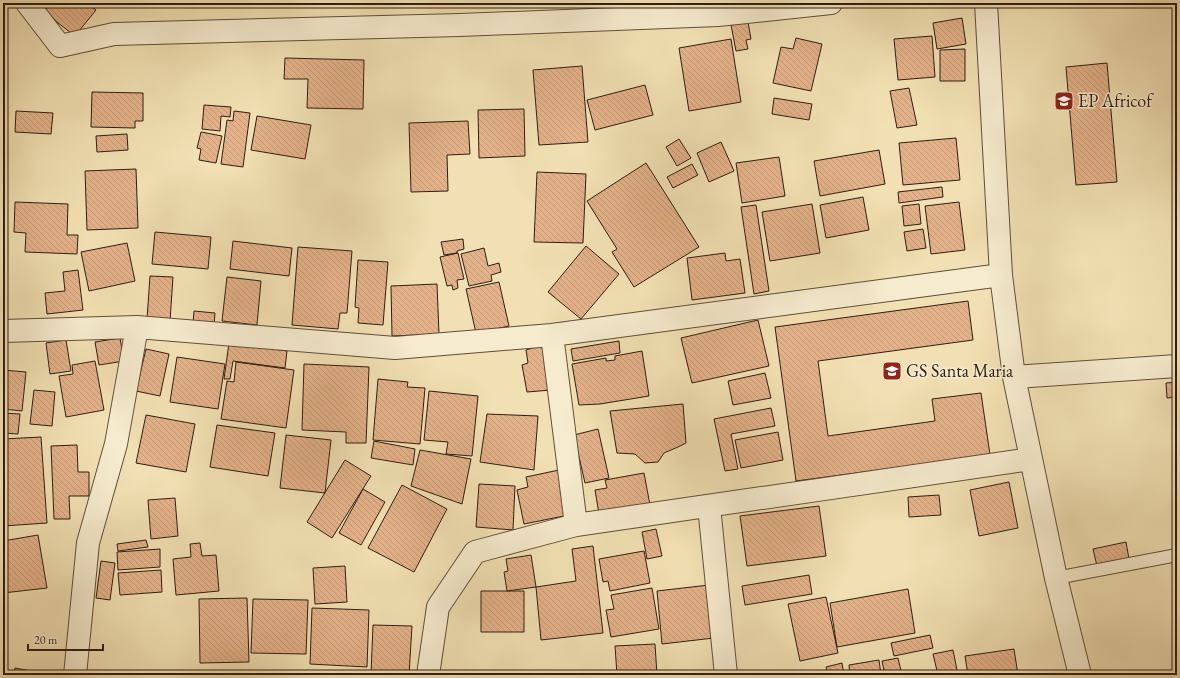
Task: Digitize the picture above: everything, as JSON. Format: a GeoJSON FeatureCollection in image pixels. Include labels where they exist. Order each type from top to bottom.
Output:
{"type":"FeatureCollection","features":[{"type":"Feature","properties":{"kind":"street"},"geometry":{"type":"LineString","coordinates":[[27,3],[60,46],[114,34],[452,26],[718,15],[831,3]]}},
{"type":"Feature","properties":{"kind":"street"},"geometry":{"type":"LineString","coordinates":[[986,3],[1001,275],[1014,377],[1056,578],[1080,675]]}},
{"type":"Feature","properties":{"kind":"street"},"geometry":{"type":"LineString","coordinates":[[3,331],[137,327],[395,348],[552,335],[1001,275]]}},
{"type":"Feature","properties":{"kind":"street"},"geometry":{"type":"LineString","coordinates":[[75,675],[88,543],[116,444],[137,327]]}},
{"type":"Feature","properties":{"kind":"street"},"geometry":{"type":"LineString","coordinates":[[552,335],[576,525]]}},
{"type":"Feature","properties":{"kind":"street"},"geometry":{"type":"LineString","coordinates":[[1014,377],[1177,366]]}},
{"type":"Feature","properties":{"kind":"street"},"geometry":{"type":"LineString","coordinates":[[428,675],[438,608],[474,552],[576,525],[1031,459]]}},
{"type":"Feature","properties":{"kind":"street"},"geometry":{"type":"LineString","coordinates":[[709,506],[726,675]]}},
{"type":"Feature","properties":{"kind":"lane"},"geometry":{"type":"LineString","coordinates":[[1056,578],[1177,555]]}},
{"type":"Feature","properties":{"kind":"building"},"geometry":{"type":"Polygon","coordinates":[[[51,3],[87,3],[96,10],[75,36],[44,12],[51,3]]]}},
{"type":"Feature","properties":{"kind":"building"},"geometry":{"type":"Polygon","coordinates":[[[223,3],[244,3],[243,7],[223,3]]]}},
{"type":"Feature","properties":{"kind":"building"},"geometry":{"type":"Polygon","coordinates":[[[429,3],[429,5],[395,4],[429,3]]]}},
{"type":"Feature","properties":{"kind":"building"},"geometry":{"type":"Polygon","coordinates":[[[962,18],[966,44],[937,49],[933,23],[962,18]]]}},
{"type":"Feature","properties":{"kind":"building"},"geometry":{"type":"Polygon","coordinates":[[[748,22],[751,39],[746,40],[748,49],[736,51],[731,25],[748,22]]]}},
{"type":"Feature","properties":{"kind":"building"},"geometry":{"type":"Polygon","coordinates":[[[932,36],[935,77],[898,80],[894,39],[932,36]]]}},
{"type":"Feature","properties":{"kind":"building"},"geometry":{"type":"Polygon","coordinates":[[[796,38],[822,44],[811,91],[773,83],[781,47],[793,49],[796,38]]]}},
{"type":"Feature","properties":{"kind":"building"},"geometry":{"type":"Polygon","coordinates":[[[731,39],[741,102],[689,111],[679,48],[731,39]]]}},
{"type":"Feature","properties":{"kind":"building"},"geometry":{"type":"Polygon","coordinates":[[[965,49],[965,81],[940,81],[940,50],[965,49]]]}},
{"type":"Feature","properties":{"kind":"building"},"geometry":{"type":"Polygon","coordinates":[[[285,58],[364,60],[363,109],[307,108],[308,79],[284,79],[285,58]]]}},
{"type":"Feature","properties":{"kind":"building"},"geometry":{"type":"Polygon","coordinates":[[[1107,63],[1117,182],[1076,185],[1066,67],[1107,63]]]}},
{"type":"Feature","properties":{"kind":"building"},"geometry":{"type":"Polygon","coordinates":[[[582,66],[588,142],[539,145],[533,70],[582,66]]]}},
{"type":"Feature","properties":{"kind":"building"},"geometry":{"type":"Polygon","coordinates":[[[645,85],[653,115],[595,130],[587,100],[645,85]]]}},
{"type":"Feature","properties":{"kind":"building"},"geometry":{"type":"Polygon","coordinates":[[[909,88],[917,125],[897,128],[890,91],[909,88]]]}},
{"type":"Feature","properties":{"kind":"building"},"geometry":{"type":"Polygon","coordinates":[[[92,92],[143,93],[143,121],[135,121],[135,128],[91,127],[92,92]]]}},
{"type":"Feature","properties":{"kind":"building"},"geometry":{"type":"Polygon","coordinates":[[[774,98],[812,104],[809,120],[772,114],[774,98]]]}},
{"type":"Feature","properties":{"kind":"building"},"geometry":{"type":"Polygon","coordinates":[[[204,105],[231,107],[230,117],[221,116],[220,131],[202,129],[204,105]]]}},
{"type":"Feature","properties":{"kind":"building"},"geometry":{"type":"Polygon","coordinates":[[[524,109],[525,156],[479,158],[478,110],[524,109]]]}},
{"type":"Feature","properties":{"kind":"building"},"geometry":{"type":"Polygon","coordinates":[[[16,111],[53,113],[51,134],[15,132],[16,111]]]}},
{"type":"Feature","properties":{"kind":"building"},"geometry":{"type":"Polygon","coordinates":[[[234,111],[250,113],[243,167],[221,164],[227,120],[233,121],[234,111]]]}},
{"type":"Feature","properties":{"kind":"building"},"geometry":{"type":"Polygon","coordinates":[[[257,116],[311,125],[305,159],[251,150],[257,116]]]}},
{"type":"Feature","properties":{"kind":"building"},"geometry":{"type":"Polygon","coordinates":[[[468,121],[470,154],[447,155],[448,191],[411,192],[409,123],[468,121]]]}},
{"type":"Feature","properties":{"kind":"building"},"geometry":{"type":"Polygon","coordinates":[[[201,132],[222,136],[216,163],[199,160],[201,149],[197,148],[201,132]]]}},
{"type":"Feature","properties":{"kind":"building"},"geometry":{"type":"Polygon","coordinates":[[[127,134],[128,150],[97,152],[96,136],[127,134]]]}},
{"type":"Feature","properties":{"kind":"building"},"geometry":{"type":"Polygon","coordinates":[[[956,138],[960,180],[903,185],[899,143],[956,138]]]}},
{"type":"Feature","properties":{"kind":"building"},"geometry":{"type":"Polygon","coordinates":[[[679,139],[691,158],[677,166],[666,147],[679,139]]]}},
{"type":"Feature","properties":{"kind":"building"},"geometry":{"type":"Polygon","coordinates":[[[721,142],[734,171],[709,182],[697,153],[721,142]]]}},
{"type":"Feature","properties":{"kind":"building"},"geometry":{"type":"Polygon","coordinates":[[[879,150],[885,184],[820,196],[814,161],[879,150]]]}},
{"type":"Feature","properties":{"kind":"building"},"geometry":{"type":"Polygon","coordinates":[[[779,157],[785,196],[742,203],[736,163],[779,157]]]}},
{"type":"Feature","properties":{"kind":"building"},"geometry":{"type":"Polygon","coordinates":[[[646,163],[699,247],[634,287],[612,252],[617,249],[587,201],[646,163]]]}},
{"type":"Feature","properties":{"kind":"building"},"geometry":{"type":"Polygon","coordinates":[[[692,164],[698,175],[673,188],[667,177],[692,164]]]}},
{"type":"Feature","properties":{"kind":"building"},"geometry":{"type":"Polygon","coordinates":[[[136,169],[138,228],[87,230],[85,171],[136,169]]]}},
{"type":"Feature","properties":{"kind":"building"},"geometry":{"type":"Polygon","coordinates":[[[537,172],[586,174],[583,243],[534,242],[537,172]]]}},
{"type":"Feature","properties":{"kind":"building"},"geometry":{"type":"Polygon","coordinates":[[[942,187],[943,197],[899,203],[898,192],[942,187]]]}},
{"type":"Feature","properties":{"kind":"building"},"geometry":{"type":"Polygon","coordinates":[[[863,197],[869,230],[826,238],[820,205],[863,197]]]}},
{"type":"Feature","properties":{"kind":"building"},"geometry":{"type":"Polygon","coordinates":[[[15,202],[68,204],[67,235],[78,235],[77,254],[25,252],[26,233],[14,232],[15,202]]]}},
{"type":"Feature","properties":{"kind":"building"},"geometry":{"type":"Polygon","coordinates":[[[959,202],[965,250],[931,254],[925,206],[959,202]]]}},
{"type":"Feature","properties":{"kind":"building"},"geometry":{"type":"Polygon","coordinates":[[[812,204],[820,253],[770,261],[762,212],[812,204]]]}},
{"type":"Feature","properties":{"kind":"building"},"geometry":{"type":"Polygon","coordinates":[[[919,204],[921,224],[904,226],[902,206],[919,204]]]}},
{"type":"Feature","properties":{"kind":"building"},"geometry":{"type":"Polygon","coordinates":[[[756,205],[769,291],[754,294],[741,207],[756,205]]]}},
{"type":"Feature","properties":{"kind":"building"},"geometry":{"type":"Polygon","coordinates":[[[923,229],[926,248],[907,251],[904,232],[923,229]]]}},
{"type":"Feature","properties":{"kind":"building"},"geometry":{"type":"Polygon","coordinates":[[[155,232],[211,237],[208,269],[152,264],[155,232]]]}},
{"type":"Feature","properties":{"kind":"building"},"geometry":{"type":"Polygon","coordinates":[[[463,239],[464,249],[457,251],[457,253],[444,255],[441,242],[463,239]]]}},
{"type":"Feature","properties":{"kind":"building"},"geometry":{"type":"Polygon","coordinates":[[[233,241],[292,248],[289,276],[230,269],[233,241]]]}},
{"type":"Feature","properties":{"kind":"building"},"geometry":{"type":"Polygon","coordinates":[[[127,243],[135,281],[89,291],[81,252],[127,243]]]}},
{"type":"Feature","properties":{"kind":"building"},"geometry":{"type":"Polygon","coordinates":[[[586,246],[619,274],[581,319],[548,292],[586,246]]]}},
{"type":"Feature","properties":{"kind":"building"},"geometry":{"type":"Polygon","coordinates":[[[298,247],[352,251],[347,313],[340,313],[338,329],[292,325],[298,247]]]}},
{"type":"Feature","properties":{"kind":"building"},"geometry":{"type":"Polygon","coordinates":[[[484,248],[488,266],[499,263],[501,272],[491,275],[492,281],[469,286],[461,254],[484,248]]]}},
{"type":"Feature","properties":{"kind":"building"},"geometry":{"type":"Polygon","coordinates":[[[458,253],[464,279],[457,280],[458,288],[453,290],[452,285],[447,286],[440,257],[458,253]]]}},
{"type":"Feature","properties":{"kind":"building"},"geometry":{"type":"Polygon","coordinates":[[[725,253],[726,261],[740,259],[745,293],[692,300],[687,258],[725,253]]]}},
{"type":"Feature","properties":{"kind":"building"},"geometry":{"type":"Polygon","coordinates":[[[358,260],[388,262],[383,325],[358,323],[359,308],[355,307],[358,260]]]}},
{"type":"Feature","properties":{"kind":"building"},"geometry":{"type":"Polygon","coordinates":[[[78,270],[83,310],[47,314],[45,293],[65,291],[63,272],[78,270]]]}},
{"type":"Feature","properties":{"kind":"building"},"geometry":{"type":"Polygon","coordinates":[[[150,276],[173,277],[170,321],[147,319],[150,276]]]}},
{"type":"Feature","properties":{"kind":"building"},"geometry":{"type":"Polygon","coordinates":[[[227,277],[261,281],[257,325],[222,321],[227,277]]]}},
{"type":"Feature","properties":{"kind":"building"},"geometry":{"type":"Polygon","coordinates":[[[499,282],[509,326],[476,333],[466,289],[499,282]]]}},
{"type":"Feature","properties":{"kind":"building"},"geometry":{"type":"Polygon","coordinates":[[[437,284],[439,334],[392,336],[391,286],[437,284]]]}},
{"type":"Feature","properties":{"kind":"building"},"geometry":{"type":"Polygon","coordinates":[[[968,301],[973,340],[818,361],[828,436],[935,421],[932,399],[981,393],[990,455],[796,481],[775,327],[968,301]]]}},
{"type":"Feature","properties":{"kind":"building"},"geometry":{"type":"Polygon","coordinates":[[[194,311],[215,313],[214,325],[193,323],[194,311]]]}},
{"type":"Feature","properties":{"kind":"building"},"geometry":{"type":"Polygon","coordinates":[[[758,320],[769,366],[692,383],[681,338],[758,320]]]}},
{"type":"Feature","properties":{"kind":"building"},"geometry":{"type":"Polygon","coordinates":[[[120,338],[124,361],[99,365],[95,342],[120,338]]]}},
{"type":"Feature","properties":{"kind":"building"},"geometry":{"type":"Polygon","coordinates":[[[66,340],[71,371],[50,374],[46,343],[66,340]]]}},
{"type":"Feature","properties":{"kind":"building"},"geometry":{"type":"Polygon","coordinates":[[[619,341],[620,353],[573,361],[571,349],[619,341]]]}},
{"type":"Feature","properties":{"kind":"building"},"geometry":{"type":"Polygon","coordinates":[[[229,343],[287,351],[285,368],[233,361],[230,379],[224,379],[229,343]]]}},
{"type":"Feature","properties":{"kind":"building"},"geometry":{"type":"Polygon","coordinates":[[[545,344],[551,390],[527,392],[522,365],[528,363],[526,350],[545,344]]]}},
{"type":"Feature","properties":{"kind":"building"},"geometry":{"type":"Polygon","coordinates":[[[146,349],[169,354],[160,396],[136,391],[146,349]]]}},
{"type":"Feature","properties":{"kind":"building"},"geometry":{"type":"Polygon","coordinates":[[[642,351],[649,396],[600,404],[579,405],[572,364],[606,358],[606,361],[615,360],[615,356],[642,351]]]}},
{"type":"Feature","properties":{"kind":"building"},"geometry":{"type":"Polygon","coordinates":[[[177,357],[225,364],[218,409],[170,402],[177,357]]]}},
{"type":"Feature","properties":{"kind":"building"},"geometry":{"type":"Polygon","coordinates":[[[95,361],[104,410],[66,417],[59,376],[73,374],[72,365],[95,361]]]}},
{"type":"Feature","properties":{"kind":"building"},"geometry":{"type":"Polygon","coordinates":[[[236,362],[294,370],[286,428],[221,419],[227,381],[234,382],[236,362]]]}},
{"type":"Feature","properties":{"kind":"building"},"geometry":{"type":"Polygon","coordinates":[[[304,364],[369,367],[366,443],[346,443],[346,432],[302,430],[304,364]]]}},
{"type":"Feature","properties":{"kind":"building"},"geometry":{"type":"Polygon","coordinates":[[[3,370],[26,372],[22,411],[3,409],[3,370]]]}},
{"type":"Feature","properties":{"kind":"building"},"geometry":{"type":"Polygon","coordinates":[[[765,373],[771,398],[733,405],[728,381],[765,373]]]}},
{"type":"Feature","properties":{"kind":"building"},"geometry":{"type":"Polygon","coordinates":[[[378,379],[408,382],[407,387],[425,388],[420,444],[373,440],[378,379]]]}},
{"type":"Feature","properties":{"kind":"building"},"geometry":{"type":"Polygon","coordinates":[[[1177,382],[1177,397],[1167,398],[1166,383],[1177,382]]]}},
{"type":"Feature","properties":{"kind":"building"},"geometry":{"type":"Polygon","coordinates":[[[34,390],[55,392],[52,426],[30,424],[34,390]]]}},
{"type":"Feature","properties":{"kind":"building"},"geometry":{"type":"Polygon","coordinates":[[[429,391],[478,396],[472,456],[446,454],[448,442],[424,440],[429,391]]]}},
{"type":"Feature","properties":{"kind":"building"},"geometry":{"type":"Polygon","coordinates":[[[683,404],[686,443],[664,453],[658,462],[645,463],[635,454],[617,453],[610,411],[683,404]]]}},
{"type":"Feature","properties":{"kind":"building"},"geometry":{"type":"Polygon","coordinates":[[[771,408],[775,426],[731,434],[738,469],[725,471],[714,419],[771,408]]]}},
{"type":"Feature","properties":{"kind":"building"},"geometry":{"type":"Polygon","coordinates":[[[3,413],[20,414],[18,434],[3,433],[3,413]]]}},
{"type":"Feature","properties":{"kind":"building"},"geometry":{"type":"Polygon","coordinates":[[[487,414],[538,416],[534,470],[480,462],[487,414]]]}},
{"type":"Feature","properties":{"kind":"building"},"geometry":{"type":"Polygon","coordinates":[[[146,415],[195,424],[186,472],[136,463],[146,415]]]}},
{"type":"Feature","properties":{"kind":"building"},"geometry":{"type":"Polygon","coordinates":[[[217,425],[275,433],[268,476],[210,467],[217,425]]]}},
{"type":"Feature","properties":{"kind":"building"},"geometry":{"type":"Polygon","coordinates":[[[598,429],[609,478],[585,483],[574,435],[598,429]]]}},
{"type":"Feature","properties":{"kind":"building"},"geometry":{"type":"Polygon","coordinates":[[[778,432],[783,460],[741,468],[735,440],[778,432]]]}},
{"type":"Feature","properties":{"kind":"building"},"geometry":{"type":"Polygon","coordinates":[[[286,435],[331,440],[325,493],[280,488],[286,435]]]}},
{"type":"Feature","properties":{"kind":"building"},"geometry":{"type":"Polygon","coordinates":[[[41,437],[47,523],[3,526],[3,439],[41,437]]]}},
{"type":"Feature","properties":{"kind":"building"},"geometry":{"type":"Polygon","coordinates":[[[374,441],[415,449],[413,465],[371,458],[374,441]]]}},
{"type":"Feature","properties":{"kind":"building"},"geometry":{"type":"Polygon","coordinates":[[[77,445],[78,472],[89,472],[89,496],[69,496],[70,519],[54,519],[51,446],[77,445]]]}},
{"type":"Feature","properties":{"kind":"building"},"geometry":{"type":"Polygon","coordinates":[[[420,450],[471,459],[462,504],[411,486],[420,450]]]}},
{"type":"Feature","properties":{"kind":"building"},"geometry":{"type":"Polygon","coordinates":[[[345,460],[371,476],[332,538],[307,522],[345,460]]]}},
{"type":"Feature","properties":{"kind":"building"},"geometry":{"type":"Polygon","coordinates":[[[559,470],[569,515],[524,524],[517,490],[528,487],[526,477],[559,470]]]}},
{"type":"Feature","properties":{"kind":"building"},"geometry":{"type":"Polygon","coordinates":[[[644,473],[650,505],[599,514],[595,490],[607,488],[605,480],[644,473]]]}},
{"type":"Feature","properties":{"kind":"building"},"geometry":{"type":"Polygon","coordinates":[[[1009,482],[1018,528],[979,536],[970,490],[1009,482]]]}},
{"type":"Feature","properties":{"kind":"building"},"geometry":{"type":"Polygon","coordinates":[[[479,484],[515,486],[513,530],[476,527],[479,484]]]}},
{"type":"Feature","properties":{"kind":"building"},"geometry":{"type":"Polygon","coordinates":[[[402,485],[447,509],[414,572],[368,548],[402,485]]]}},
{"type":"Feature","properties":{"kind":"building"},"geometry":{"type":"Polygon","coordinates":[[[363,489],[385,502],[361,545],[339,533],[363,489]]]}},
{"type":"Feature","properties":{"kind":"building"},"geometry":{"type":"Polygon","coordinates":[[[939,495],[941,515],[909,517],[908,497],[939,495]]]}},
{"type":"Feature","properties":{"kind":"building"},"geometry":{"type":"Polygon","coordinates":[[[175,498],[178,536],[151,539],[148,500],[175,498]]]}},
{"type":"Feature","properties":{"kind":"building"},"geometry":{"type":"Polygon","coordinates":[[[819,506],[826,556],[747,566],[740,516],[819,506]]]}},
{"type":"Feature","properties":{"kind":"building"},"geometry":{"type":"Polygon","coordinates":[[[656,529],[662,556],[647,559],[642,532],[656,529]]]}},
{"type":"Feature","properties":{"kind":"building"},"geometry":{"type":"Polygon","coordinates":[[[38,535],[47,588],[3,593],[3,541],[38,535]]]}},
{"type":"Feature","properties":{"kind":"building"},"geometry":{"type":"Polygon","coordinates":[[[146,540],[148,547],[118,551],[117,544],[146,540]]]}},
{"type":"Feature","properties":{"kind":"building"},"geometry":{"type":"Polygon","coordinates":[[[1126,542],[1129,559],[1097,566],[1093,549],[1126,542]]]}},
{"type":"Feature","properties":{"kind":"building"},"geometry":{"type":"Polygon","coordinates":[[[200,543],[202,556],[216,555],[219,591],[176,595],[173,559],[191,557],[190,544],[200,543]]]}},
{"type":"Feature","properties":{"kind":"building"},"geometry":{"type":"Polygon","coordinates":[[[593,546],[603,633],[541,640],[536,587],[576,581],[572,549],[593,546]]]}},
{"type":"Feature","properties":{"kind":"building"},"geometry":{"type":"Polygon","coordinates":[[[160,549],[160,567],[118,570],[117,552],[160,549]]]}},
{"type":"Feature","properties":{"kind":"building"},"geometry":{"type":"Polygon","coordinates":[[[644,551],[650,583],[610,591],[608,581],[603,582],[599,559],[644,551]]]}},
{"type":"Feature","properties":{"kind":"building"},"geometry":{"type":"Polygon","coordinates":[[[531,555],[536,587],[507,591],[504,572],[508,571],[506,559],[531,555]]]}},
{"type":"Feature","properties":{"kind":"building"},"geometry":{"type":"Polygon","coordinates":[[[101,561],[115,563],[110,600],[96,598],[101,561]]]}},
{"type":"Feature","properties":{"kind":"building"},"geometry":{"type":"Polygon","coordinates":[[[345,566],[347,602],[315,604],[313,568],[345,566]]]}},
{"type":"Feature","properties":{"kind":"building"},"geometry":{"type":"Polygon","coordinates":[[[161,570],[162,592],[120,595],[118,573],[161,570]]]}},
{"type":"Feature","properties":{"kind":"building"},"geometry":{"type":"Polygon","coordinates":[[[809,575],[812,594],[745,605],[742,586],[809,575]]]}},
{"type":"Feature","properties":{"kind":"building"},"geometry":{"type":"Polygon","coordinates":[[[709,585],[714,638],[662,644],[657,591],[709,585]]]}},
{"type":"Feature","properties":{"kind":"building"},"geometry":{"type":"Polygon","coordinates":[[[652,588],[659,629],[611,637],[606,610],[614,609],[611,595],[652,588]]]}},
{"type":"Feature","properties":{"kind":"building"},"geometry":{"type":"Polygon","coordinates":[[[908,589],[915,633],[837,647],[830,603],[908,589]]]}},
{"type":"Feature","properties":{"kind":"building"},"geometry":{"type":"Polygon","coordinates":[[[481,591],[524,591],[524,632],[481,632],[481,591]]]}},
{"type":"Feature","properties":{"kind":"building"},"geometry":{"type":"Polygon","coordinates":[[[826,597],[838,653],[800,661],[788,604],[826,597]]]}},
{"type":"Feature","properties":{"kind":"building"},"geometry":{"type":"Polygon","coordinates":[[[247,598],[249,662],[200,663],[199,599],[247,598]]]}},
{"type":"Feature","properties":{"kind":"building"},"geometry":{"type":"Polygon","coordinates":[[[253,599],[308,600],[306,654],[251,653],[253,599]]]}},
{"type":"Feature","properties":{"kind":"building"},"geometry":{"type":"Polygon","coordinates":[[[312,608],[369,610],[367,667],[310,664],[312,608]]]}},
{"type":"Feature","properties":{"kind":"building"},"geometry":{"type":"Polygon","coordinates":[[[373,625],[412,626],[409,675],[371,674],[373,625]]]}},
{"type":"Feature","properties":{"kind":"building"},"geometry":{"type":"Polygon","coordinates":[[[930,635],[933,648],[894,656],[891,643],[930,635]]]}},
{"type":"Feature","properties":{"kind":"building"},"geometry":{"type":"Polygon","coordinates":[[[655,644],[657,675],[617,675],[615,646],[655,644]]]}},
{"type":"Feature","properties":{"kind":"building"},"geometry":{"type":"Polygon","coordinates":[[[1014,649],[1018,675],[968,675],[965,656],[1014,649]]]}},
{"type":"Feature","properties":{"kind":"building"},"geometry":{"type":"Polygon","coordinates":[[[953,650],[958,675],[938,675],[933,654],[953,650]]]}},
{"type":"Feature","properties":{"kind":"building"},"geometry":{"type":"Polygon","coordinates":[[[898,658],[902,675],[885,675],[882,661],[898,658]]]}},
{"type":"Feature","properties":{"kind":"building"},"geometry":{"type":"Polygon","coordinates":[[[879,660],[881,675],[850,675],[849,665],[879,660]]]}},
{"type":"Feature","properties":{"kind":"building"},"geometry":{"type":"Polygon","coordinates":[[[842,663],[844,675],[828,675],[826,667],[842,663]]]}},
{"type":"Feature","properties":{"kind":"building"},"geometry":{"type":"Polygon","coordinates":[[[15,668],[52,675],[13,675],[15,668]]]}},
{"type":"Feature","properties":{"kind":"building"},"geometry":{"type":"Polygon","coordinates":[[[824,671],[825,675],[801,675],[824,671]]]}},
{"type":"Feature","properties":{"kind":"place","name":"EP Africof"},"geometry":{"type":"Point","coordinates":[1064,101]}},
{"type":"Feature","properties":{"kind":"place","name":"GS Santa Maria"},"geometry":{"type":"Point","coordinates":[892,371]}}]}
